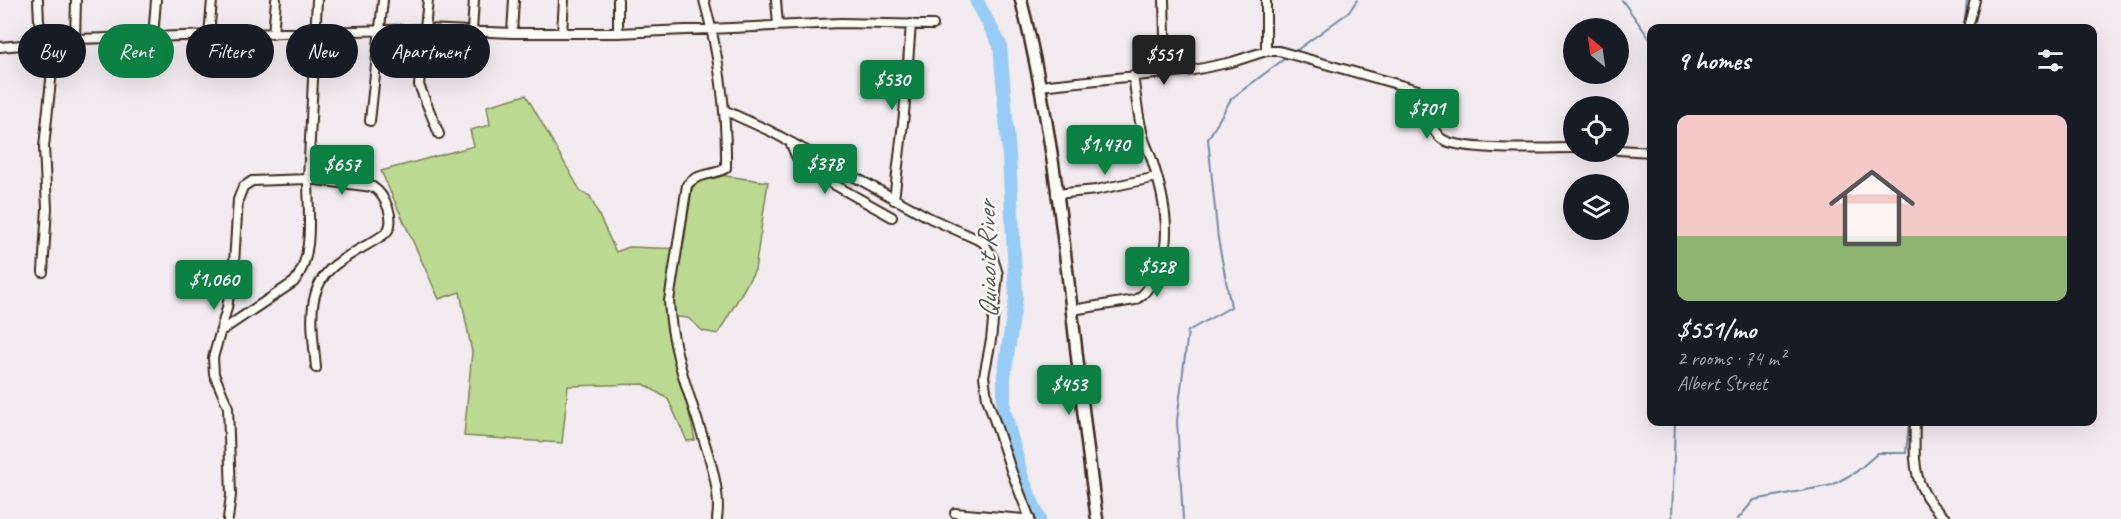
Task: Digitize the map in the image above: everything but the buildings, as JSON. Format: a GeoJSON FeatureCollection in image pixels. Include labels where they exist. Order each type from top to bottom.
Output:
{"type":"FeatureCollection","features":[{"type":"Feature","properties":{"kind":"main road"},"geometry":{"type":"LineString","coordinates":[[1020,0],[1040,86],[1064,235],[1080,397],[1097,519]]}},
{"type":"Feature","properties":{"kind":"street"},"geometry":{"type":"LineString","coordinates":[[38,0],[40,24]]}},
{"type":"Feature","properties":{"kind":"street"},"geometry":{"type":"LineString","coordinates":[[75,24],[76,0]]}},
{"type":"Feature","properties":{"kind":"street"},"geometry":{"type":"LineString","coordinates":[[154,24],[156,0]]}},
{"type":"Feature","properties":{"kind":"street"},"geometry":{"type":"LineString","coordinates":[[210,24],[212,0]]}},
{"type":"Feature","properties":{"kind":"street"},"geometry":{"type":"LineString","coordinates":[[274,24],[276,0]]}},
{"type":"Feature","properties":{"kind":"street"},"geometry":{"type":"LineString","coordinates":[[315,24],[317,0]]}},
{"type":"Feature","properties":{"kind":"street"},"geometry":{"type":"LineString","coordinates":[[381,24],[383,0]]}},
{"type":"Feature","properties":{"kind":"street"},"geometry":{"type":"LineString","coordinates":[[426,24],[428,0]]}},
{"type":"Feature","properties":{"kind":"street"},"geometry":{"type":"LineString","coordinates":[[472,24],[474,0]]}},
{"type":"Feature","properties":{"kind":"street"},"geometry":{"type":"LineString","coordinates":[[512,33],[514,0]]}},
{"type":"Feature","properties":{"kind":"street"},"geometry":{"type":"LineString","coordinates":[[562,32],[564,0]]}},
{"type":"Feature","properties":{"kind":"street"},"geometry":{"type":"LineString","coordinates":[[618,0],[618,33]]}},
{"type":"Feature","properties":{"kind":"street"},"geometry":{"type":"LineString","coordinates":[[704,0],[712,29],[726,111],[726,168],[723,171],[701,174],[687,185],[669,301],[670,317],[683,376],[709,455],[717,498],[717,519]]}},
{"type":"Feature","properties":{"kind":"street"},"geometry":{"type":"LineString","coordinates":[[776,0],[778,25]]}},
{"type":"Feature","properties":{"kind":"street"},"geometry":{"type":"LineString","coordinates":[[1164,0],[1166,73]]}},
{"type":"Feature","properties":{"kind":"street"},"geometry":{"type":"LineString","coordinates":[[1266,0],[1266,51]]}},
{"type":"Feature","properties":{"kind":"street"},"geometry":{"type":"LineString","coordinates":[[1969,24],[1975,0]]}},
{"type":"Feature","properties":{"kind":"street"},"geometry":{"type":"LineString","coordinates":[[894,200],[904,114],[910,24]]}},
{"type":"Feature","properties":{"kind":"street"},"geometry":{"type":"LineString","coordinates":[[490,32],[618,33],[778,25],[933,25]]}},
{"type":"Feature","properties":{"kind":"street"},"geometry":{"type":"LineString","coordinates":[[0,47],[18,46]]}},
{"type":"Feature","properties":{"kind":"street"},"geometry":{"type":"LineString","coordinates":[[1040,86],[1214,66],[1266,51],[1286,53],[1418,90],[1421,92],[1431,125],[1443,139],[1454,143],[1473,146],[1563,148]]}},
{"type":"Feature","properties":{"kind":"street"},"geometry":{"type":"LineString","coordinates":[[1072,310],[1135,300],[1143,295],[1158,274],[1162,264],[1165,214],[1157,177],[1139,120],[1133,75]]}},
{"type":"Feature","properties":{"kind":"street"},"geometry":{"type":"LineString","coordinates":[[43,272],[47,208],[44,147],[51,78]]}},
{"type":"Feature","properties":{"kind":"street"},"geometry":{"type":"LineString","coordinates":[[221,331],[294,282],[303,269],[307,254],[312,78]]}},
{"type":"Feature","properties":{"kind":"street"},"geometry":{"type":"LineString","coordinates":[[370,120],[375,78]]}},
{"type":"Feature","properties":{"kind":"street"},"geometry":{"type":"LineString","coordinates":[[419,78],[419,85],[439,134]]}},
{"type":"Feature","properties":{"kind":"street"},"geometry":{"type":"LineString","coordinates":[[726,111],[790,142],[894,200],[983,242],[993,258],[998,274],[991,340],[984,376],[987,398],[1030,519]]}},
{"type":"Feature","properties":{"kind":"street"},"geometry":{"type":"LineString","coordinates":[[790,142],[796,156],[808,170],[892,217]]}},
{"type":"Feature","properties":{"kind":"street"},"geometry":{"type":"LineString","coordinates":[[1629,151],[1647,152]]}},
{"type":"Feature","properties":{"kind":"street"},"geometry":{"type":"LineString","coordinates":[[1056,194],[1096,190],[1157,177]]}},
{"type":"Feature","properties":{"kind":"street"},"geometry":{"type":"LineString","coordinates":[[228,519],[231,495],[228,407],[214,374],[213,358],[228,308],[234,263],[236,208],[240,190],[252,181],[308,179],[373,187],[380,194],[388,209],[390,228],[327,270],[319,282],[311,311],[316,368]]}},
{"type":"Feature","properties":{"kind":"street"},"geometry":{"type":"LineString","coordinates":[[1915,426],[1914,458],[1918,481],[1924,494],[1947,519]]}},
{"type":"Feature","properties":{"kind":"street"},"geometry":{"type":"LineString","coordinates":[[955,513],[1023,519]]}},
{"type":"Feature","properties":{"kind":"green space"},"geometry":{"type":"Polygon","coordinates":[[[526,95],[581,192],[590,196],[616,252],[629,247],[683,249],[693,183],[719,175],[768,182],[755,270],[718,334],[703,331],[688,318],[668,316],[695,440],[687,441],[668,399],[644,384],[568,386],[562,443],[464,436],[472,352],[460,292],[439,299],[381,171],[474,146],[470,130],[490,125],[487,106],[526,95]]]}},
{"type":"Feature","properties":{"kind":"waterway","name":"Quiaoit River"},"geometry":{"type":"LineString","coordinates":[[976,0],[1000,45],[1009,155],[1016,297],[1004,376],[1004,410],[1022,478],[1039,519]]}},
{"type":"Feature","properties":{"kind":"waterway"},"geometry":{"type":"LineString","coordinates":[[1293,53],[1349,12],[1357,0]]}},
{"type":"Feature","properties":{"kind":"waterway"},"geometry":{"type":"LineString","coordinates":[[1622,0],[1647,35]]}},
{"type":"Feature","properties":{"kind":"waterway"},"geometry":{"type":"LineString","coordinates":[[1964,24],[1967,0]]}},
{"type":"Feature","properties":{"kind":"waterway"},"geometry":{"type":"LineString","coordinates":[[1183,519],[1177,421],[1188,331],[1231,307],[1218,239],[1208,139],[1231,99],[1288,56]]}},
{"type":"Feature","properties":{"kind":"waterway"},"geometry":{"type":"LineString","coordinates":[[1672,519],[1675,426]]}},
{"type":"Feature","properties":{"kind":"waterway"},"geometry":{"type":"LineString","coordinates":[[1738,519],[1754,500],[1832,485],[1856,472],[1878,453],[1906,453],[1909,426]]}}]}
